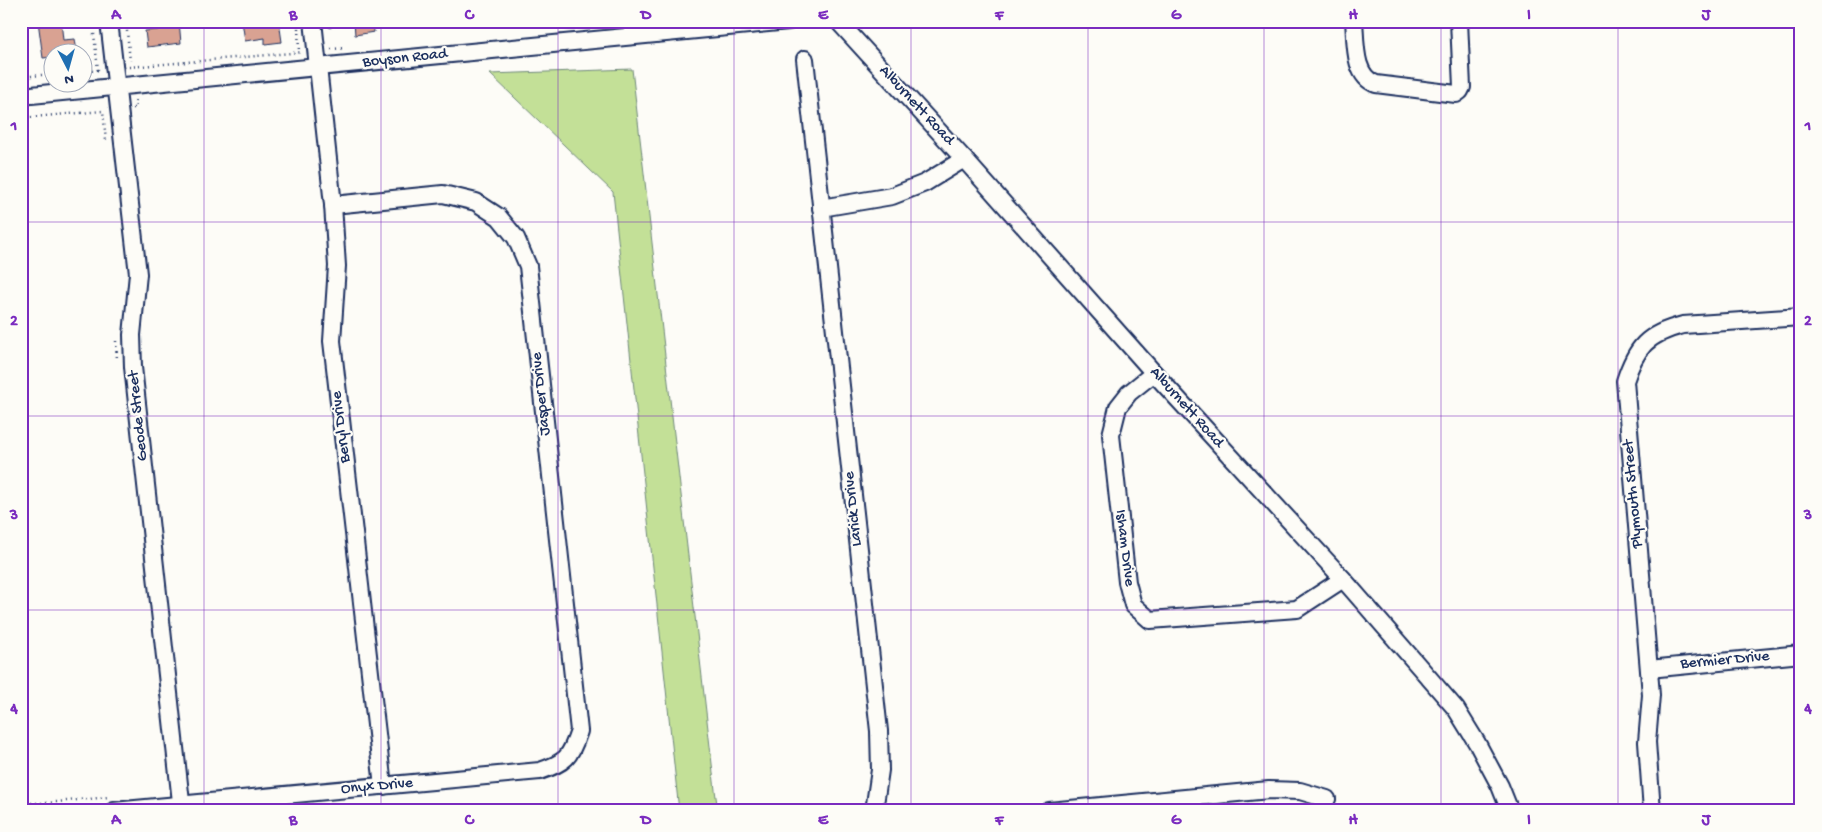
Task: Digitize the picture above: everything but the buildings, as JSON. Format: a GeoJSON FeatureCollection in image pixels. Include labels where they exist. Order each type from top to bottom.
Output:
{"type":"FeatureCollection","features":[{"type":"Feature","properties":{"kind":"street","name":"Geode Street"},"geometry":{"type":"LineString","coordinates":[[109,21],[138,274],[132,335],[133,368],[181,807]]}},
{"type":"Feature","properties":{"kind":"street","name":"Beryl Drive"},"geometry":{"type":"LineString","coordinates":[[313,21],[333,204],[337,266],[332,341],[383,786]]}},
{"type":"Feature","properties":{"kind":"street","name":"Boyson Road"},"geometry":{"type":"LineString","coordinates":[[21,96],[789,21]]}},
{"type":"Feature","properties":{"kind":"street","name":"Alburnett Road"},"geometry":{"type":"LineString","coordinates":[[838,21],[964,159],[1154,373],[1343,579],[1456,709],[1500,786],[1510,811]]}},
{"type":"Feature","properties":{"kind":"street"},"geometry":{"type":"LineString","coordinates":[[1354,21],[1357,58],[1363,74],[1369,82],[1385,86],[1456,94],[1462,87],[1459,21]]}},
{"type":"Feature","properties":{"kind":"street","name":"Larick Drive"},"geometry":{"type":"LineString","coordinates":[[805,60],[879,731],[880,770],[874,811]]}},
{"type":"Feature","properties":{"kind":"street"},"geometry":{"type":"LineString","coordinates":[[821,208],[892,196],[926,183],[964,159]]}},
{"type":"Feature","properties":{"kind":"street","name":"Jasper Drive"},"geometry":{"type":"LineString","coordinates":[[333,204],[443,194],[476,202],[499,217],[516,238],[528,266],[579,731],[573,749]]}},
{"type":"Feature","properties":{"kind":"street","name":"Plymouth Street"},"geometry":{"type":"LineString","coordinates":[[1652,811],[1647,742],[1651,695],[1624,381],[1632,360],[1646,341],[1665,330],[1683,325],[1801,317]]}},
{"type":"Feature","properties":{"kind":"street","name":"Isham Drive"},"geometry":{"type":"LineString","coordinates":[[1154,373],[1130,393],[1118,407],[1111,435],[1127,582],[1133,605],[1150,620],[1297,609],[1343,579]]}},
{"type":"Feature","properties":{"kind":"street","name":"Bermier Drive"},"geometry":{"type":"LineString","coordinates":[[1649,669],[1801,654]]}},
{"type":"Feature","properties":{"kind":"street","name":"Onyx Drive"},"geometry":{"type":"LineString","coordinates":[[114,803],[181,807],[540,771],[559,764],[573,749]]}},
{"type":"Feature","properties":{"kind":"street"},"geometry":{"type":"LineString","coordinates":[[1049,811],[1269,790],[1300,791],[1328,798]]}},
{"type":"Feature","properties":{"kind":"path"},"geometry":{"type":"LineString","coordinates":[[126,21],[132,75]]}},
{"type":"Feature","properties":{"kind":"path"},"geometry":{"type":"LineString","coordinates":[[94,31],[98,70]]}},
{"type":"Feature","properties":{"kind":"path"},"geometry":{"type":"LineString","coordinates":[[125,68],[305,52]]}},
{"type":"Feature","properties":{"kind":"path"},"geometry":{"type":"LineString","coordinates":[[92,71],[105,70]]}},
{"type":"Feature","properties":{"kind":"path"},"geometry":{"type":"LineString","coordinates":[[21,77],[42,75]]}},
{"type":"Feature","properties":{"kind":"path"},"geometry":{"type":"LineString","coordinates":[[21,118],[103,111],[107,150]]}},
{"type":"Feature","properties":{"kind":"path"},"geometry":{"type":"LineString","coordinates":[[116,336],[117,362]]}},
{"type":"Feature","properties":{"kind":"path"},"geometry":{"type":"LineString","coordinates":[[21,803],[114,803]]}},
{"type":"Feature","properties":{"kind":"green space"},"geometry":{"type":"Polygon","coordinates":[[[632,69],[718,811],[679,811],[613,192],[490,74],[632,69]]]}}]}
